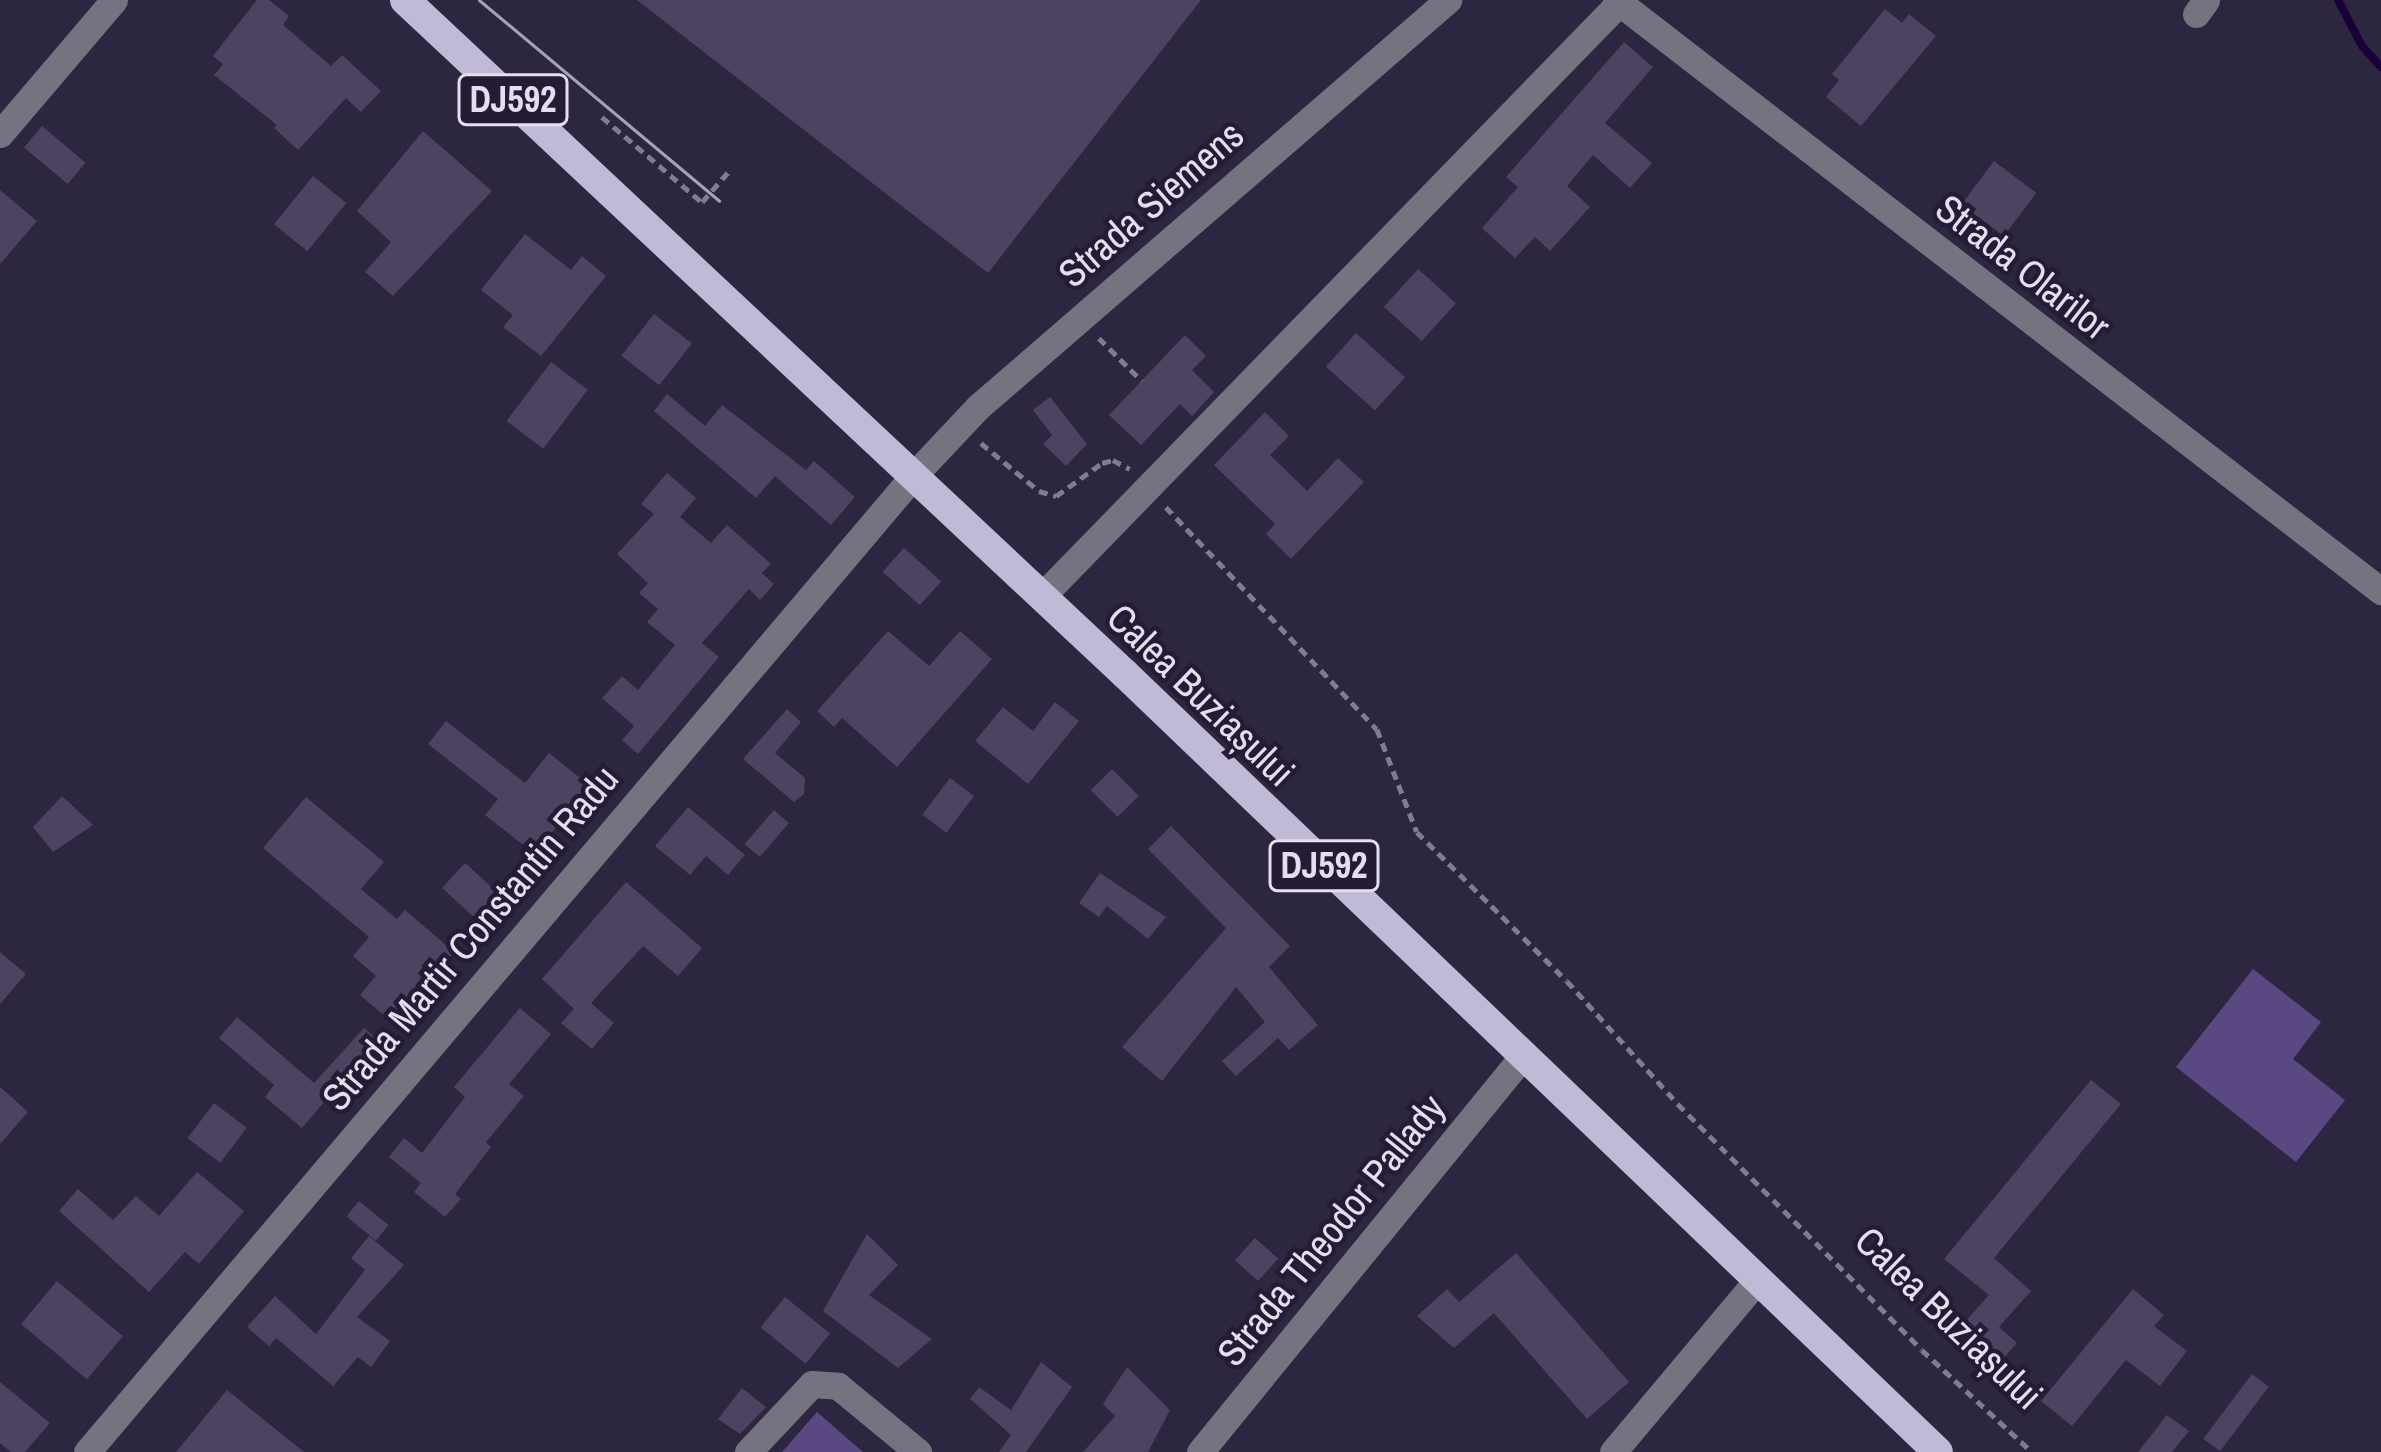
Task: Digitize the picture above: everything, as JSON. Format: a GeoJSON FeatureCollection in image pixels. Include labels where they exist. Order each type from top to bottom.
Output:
{"type":"FeatureCollection","features":[{"type":"Feature","properties":{"kind":"main road","name":"Calea Buziașului"},"geometry":{"type":"LineString","coordinates":[[405,0],[1042,596],[1938,1452]]}},
{"type":"Feature","properties":{"kind":"street"},"geometry":{"type":"LineString","coordinates":[[0,134],[114,0]]}},
{"type":"Feature","properties":{"kind":"street","name":"Strada Siemens"},"geometry":{"type":"LineString","coordinates":[[914,476],[979,407],[1448,0]]}},
{"type":"Feature","properties":{"kind":"street","name":"Strada Olarilor"},"geometry":{"type":"LineString","coordinates":[[1042,596],[1617,1],[2381,591]]}},
{"type":"Feature","properties":{"kind":"street","name":"Strada Martir Constantin Radu"},"geometry":{"type":"LineString","coordinates":[[87,1452],[914,476]]}},
{"type":"Feature","properties":{"kind":"street","name":"Strada Theodor Pallady"},"geometry":{"type":"LineString","coordinates":[[1200,1452],[1522,1057]]}},
{"type":"Feature","properties":{"kind":"street"},"geometry":{"type":"LineString","coordinates":[[1612,1452],[1758,1279]]}},
{"type":"Feature","properties":{"kind":"street"},"geometry":{"type":"LineString","coordinates":[[748,1452],[812,1384],[838,1386],[918,1452]]}},
{"type":"Feature","properties":{"kind":"path"},"geometry":{"type":"LineString","coordinates":[[602,117],[701,202],[729,171]]}},
{"type":"Feature","properties":{"kind":"path"},"geometry":{"type":"LineString","coordinates":[[1079,319],[1142,381]]}},
{"type":"Feature","properties":{"kind":"path","name":"Calea Buziașului"},"geometry":{"type":"LineString","coordinates":[[977,441],[1039,491],[1055,496],[1113,460],[1125,464],[1377,729],[1417,832],[1889,1318],[2032,1452]]}},
{"type":"Feature","properties":{"kind":"shaded area"},"geometry":{"type":"Polygon","coordinates":[[[2253,969],[2321,1022],[2293,1059],[2345,1100],[2296,1162],[2176,1067],[2253,969]]]}},
{"type":"Feature","properties":{"kind":"shaded area"},"geometry":{"type":"Polygon","coordinates":[[[817,1412],[863,1452],[782,1452],[817,1412]]]}},
{"type":"Feature","properties":{"kind":"building"},"geometry":{"type":"Polygon","coordinates":[[[257,0],[269,0],[289,16],[283,25],[331,66],[342,55],[381,91],[361,112],[346,98],[298,150],[274,128],[277,125],[214,75],[223,64],[213,56],[257,0]]]}},
{"type":"Feature","properties":{"kind":"building"},"geometry":{"type":"Polygon","coordinates":[[[637,0],[1201,0],[988,273],[637,0]]]}},
{"type":"Feature","properties":{"kind":"building"},"geometry":{"type":"Polygon","coordinates":[[[1885,9],[1902,23],[1909,14],[1936,36],[1861,126],[1826,97],[1839,80],[1832,74],[1885,9]]]}},
{"type":"Feature","properties":{"kind":"building"},"geometry":{"type":"Polygon","coordinates":[[[1624,42],[1653,67],[1605,123],[1652,163],[1630,188],[1593,155],[1567,186],[1590,207],[1550,251],[1535,237],[1515,258],[1482,228],[1518,187],[1506,177],[1624,42]]]}},
{"type":"Feature","properties":{"kind":"building"},"geometry":{"type":"Polygon","coordinates":[[[42,126],[86,163],[68,184],[24,147],[42,126]]]}},
{"type":"Feature","properties":{"kind":"building"},"geometry":{"type":"Polygon","coordinates":[[[423,131],[492,191],[393,296],[365,272],[391,242],[357,211],[423,131]]]}},
{"type":"Feature","properties":{"kind":"building"},"geometry":{"type":"Polygon","coordinates":[[[1994,161],[2036,193],[2004,236],[1962,204],[1994,161]]]}},
{"type":"Feature","properties":{"kind":"building"},"geometry":{"type":"Polygon","coordinates":[[[313,176],[346,203],[307,251],[274,224],[313,176]]]}},
{"type":"Feature","properties":{"kind":"building"},"geometry":{"type":"Polygon","coordinates":[[[0,190],[37,221],[0,264],[0,190]]]}},
{"type":"Feature","properties":{"kind":"building"},"geometry":{"type":"Polygon","coordinates":[[[525,234],[571,270],[582,256],[606,276],[541,356],[503,327],[513,315],[481,290],[525,234]]]}},
{"type":"Feature","properties":{"kind":"building"},"geometry":{"type":"Polygon","coordinates":[[[1418,269],[1456,303],[1422,341],[1384,307],[1418,269]]]}},
{"type":"Feature","properties":{"kind":"building"},"geometry":{"type":"Polygon","coordinates":[[[654,314],[692,344],[659,385],[621,356],[654,314]]]}},
{"type":"Feature","properties":{"kind":"building"},"geometry":{"type":"Polygon","coordinates":[[[1356,333],[1405,377],[1375,411],[1326,366],[1356,333]]]}},
{"type":"Feature","properties":{"kind":"building"},"geometry":{"type":"Polygon","coordinates":[[[1185,335],[1206,356],[1192,370],[1214,392],[1192,416],[1180,404],[1141,445],[1109,415],[1185,335]]]}},
{"type":"Feature","properties":{"kind":"building"},"geometry":{"type":"Polygon","coordinates":[[[551,362],[588,390],[543,449],[506,421],[551,362]]]}},
{"type":"Feature","properties":{"kind":"building"},"geometry":{"type":"Polygon","coordinates":[[[667,394],[705,426],[722,405],[806,470],[814,461],[855,497],[831,525],[775,476],[756,498],[654,411],[667,394]]]}},
{"type":"Feature","properties":{"kind":"building"},"geometry":{"type":"Polygon","coordinates":[[[1050,397],[1087,444],[1066,466],[1043,444],[1052,435],[1033,410],[1050,397]]]}},
{"type":"Feature","properties":{"kind":"building"},"geometry":{"type":"Polygon","coordinates":[[[1265,412],[1289,436],[1270,455],[1307,491],[1338,458],[1364,482],[1291,559],[1266,534],[1275,524],[1214,465],[1265,412]]]}},
{"type":"Feature","properties":{"kind":"building"},"geometry":{"type":"Polygon","coordinates":[[[667,473],[696,498],[680,517],[711,543],[727,525],[771,564],[762,573],[774,584],[760,600],[749,589],[702,643],[719,657],[638,754],[622,740],[634,726],[602,698],[622,676],[638,690],[675,645],[647,622],[658,609],[639,593],[648,583],[617,554],[654,514],[641,504],[667,473]]]}},
{"type":"Feature","properties":{"kind":"building"},"geometry":{"type":"Polygon","coordinates":[[[904,548],[941,581],[920,605],[883,572],[904,548]]]}},
{"type":"Feature","properties":{"kind":"building"},"geometry":{"type":"Polygon","coordinates":[[[888,631],[929,666],[960,631],[992,659],[897,767],[842,718],[834,727],[817,711],[888,631]]]}},
{"type":"Feature","properties":{"kind":"building"},"geometry":{"type":"Polygon","coordinates":[[[1055,702],[1079,721],[1028,784],[975,741],[1003,707],[1033,731],[1055,702]]]}},
{"type":"Feature","properties":{"kind":"building"},"geometry":{"type":"Polygon","coordinates":[[[787,709],[801,722],[775,753],[805,778],[804,794],[794,802],[743,759],[787,709]]]}},
{"type":"Feature","properties":{"kind":"building"},"geometry":{"type":"Polygon","coordinates":[[[446,721],[525,783],[549,753],[589,785],[535,854],[485,815],[498,799],[428,744],[446,721]]]}},
{"type":"Feature","properties":{"kind":"building"},"geometry":{"type":"Polygon","coordinates":[[[1112,769],[1139,796],[1118,817],[1091,790],[1112,769]]]}},
{"type":"Feature","properties":{"kind":"building"},"geometry":{"type":"Polygon","coordinates":[[[950,778],[974,796],[946,833],[922,815],[950,778]]]}},
{"type":"Feature","properties":{"kind":"building"},"geometry":{"type":"Polygon","coordinates":[[[62,796],[93,825],[53,852],[33,827],[62,796]]]}},
{"type":"Feature","properties":{"kind":"building"},"geometry":{"type":"Polygon","coordinates":[[[306,797],[384,862],[361,889],[397,919],[405,910],[454,952],[393,1023],[360,995],[376,976],[353,956],[369,937],[263,848],[306,797]]]}},
{"type":"Feature","properties":{"kind":"building"},"geometry":{"type":"Polygon","coordinates":[[[688,807],[745,855],[728,875],[706,856],[690,875],[655,846],[688,807]]]}},
{"type":"Feature","properties":{"kind":"building"},"geometry":{"type":"Polygon","coordinates":[[[774,810],[789,823],[760,857],[744,844],[774,810]]]}},
{"type":"Feature","properties":{"kind":"building"},"geometry":{"type":"Polygon","coordinates":[[[1171,826],[1290,946],[1269,967],[1318,1025],[1289,1050],[1278,1038],[1236,1076],[1222,1061],[1265,1022],[1236,987],[1162,1081],[1122,1047],[1226,928],[1148,849],[1171,826]]]}},
{"type":"Feature","properties":{"kind":"building"},"geometry":{"type":"Polygon","coordinates":[[[465,863],[505,899],[485,920],[477,920],[442,888],[465,863]]]}},
{"type":"Feature","properties":{"kind":"building"},"geometry":{"type":"Polygon","coordinates":[[[1100,873],[1166,917],[1148,939],[1107,906],[1099,917],[1079,903],[1100,873]]]}},
{"type":"Feature","properties":{"kind":"building"},"geometry":{"type":"Polygon","coordinates":[[[626,882],[702,948],[678,976],[643,946],[591,1003],[614,1023],[592,1049],[561,1023],[574,1009],[542,979],[626,882]]]}},
{"type":"Feature","properties":{"kind":"building"},"geometry":{"type":"Polygon","coordinates":[[[0,952],[26,974],[0,1004],[0,952]]]}},
{"type":"Feature","properties":{"kind":"building"},"geometry":{"type":"Polygon","coordinates":[[[520,1008],[551,1034],[509,1084],[524,1096],[486,1142],[491,1147],[455,1194],[461,1199],[445,1217],[414,1192],[421,1183],[389,1157],[404,1138],[422,1153],[465,1097],[454,1087],[520,1008]]]}},
{"type":"Feature","properties":{"kind":"building"},"geometry":{"type":"Polygon","coordinates":[[[237,1017],[314,1083],[364,1028],[389,1050],[362,1080],[351,1070],[302,1128],[265,1097],[274,1085],[219,1038],[237,1017]]]}},
{"type":"Feature","properties":{"kind":"building"},"geometry":{"type":"Polygon","coordinates":[[[2091,1080],[2121,1104],[1994,1258],[2031,1291],[1999,1327],[2017,1343],[1996,1367],[1956,1332],[1989,1295],[1944,1259],[2091,1080]]]}},
{"type":"Feature","properties":{"kind":"building"},"geometry":{"type":"Polygon","coordinates":[[[0,1087],[28,1112],[0,1144],[0,1087]]]}},
{"type":"Feature","properties":{"kind":"building"},"geometry":{"type":"Polygon","coordinates":[[[214,1103],[247,1128],[220,1163],[188,1138],[214,1103]]]}},
{"type":"Feature","properties":{"kind":"building"},"geometry":{"type":"Polygon","coordinates":[[[197,1172],[244,1211],[199,1264],[185,1252],[149,1292],[59,1211],[78,1189],[113,1220],[136,1196],[159,1216],[197,1172]]]}},
{"type":"Feature","properties":{"kind":"building"},"geometry":{"type":"Polygon","coordinates":[[[359,1201],[389,1225],[376,1240],[346,1217],[359,1201]]]}},
{"type":"Feature","properties":{"kind":"building"},"geometry":{"type":"Polygon","coordinates":[[[867,1234],[898,1265],[869,1295],[932,1339],[898,1368],[823,1311],[867,1234]]]}},
{"type":"Feature","properties":{"kind":"building"},"geometry":{"type":"Polygon","coordinates":[[[369,1236],[404,1265],[357,1317],[390,1341],[371,1367],[358,1357],[333,1386],[276,1338],[269,1346],[247,1327],[275,1296],[316,1334],[365,1270],[351,1258],[369,1236]]]}},
{"type":"Feature","properties":{"kind":"building"},"geometry":{"type":"Polygon","coordinates":[[[1255,1238],[1278,1259],[1258,1281],[1235,1260],[1255,1238]]]}},
{"type":"Feature","properties":{"kind":"building"},"geometry":{"type":"Polygon","coordinates":[[[1516,1253],[1629,1382],[1587,1419],[1494,1313],[1454,1348],[1417,1316],[1447,1289],[1459,1302],[1516,1253]]]}},
{"type":"Feature","properties":{"kind":"building"},"geometry":{"type":"Polygon","coordinates":[[[57,1281],[123,1336],[87,1379],[21,1324],[57,1281]]]}},
{"type":"Feature","properties":{"kind":"building"},"geometry":{"type":"Polygon","coordinates":[[[2133,1289],[2164,1315],[2154,1326],[2187,1351],[2160,1386],[2126,1360],[2072,1426],[2041,1401],[2133,1289]]]}},
{"type":"Feature","properties":{"kind":"building"},"geometry":{"type":"Polygon","coordinates":[[[785,1297],[830,1334],[806,1364],[760,1327],[785,1297]]]}},
{"type":"Feature","properties":{"kind":"building"},"geometry":{"type":"Polygon","coordinates":[[[1041,1362],[1072,1387],[1026,1452],[999,1452],[1011,1435],[970,1399],[979,1387],[1011,1410],[1041,1362]]]}},
{"type":"Feature","properties":{"kind":"building"},"geometry":{"type":"Polygon","coordinates":[[[1127,1367],[1170,1410],[1148,1452],[1083,1452],[1115,1416],[1103,1404],[1127,1367]]]}},
{"type":"Feature","properties":{"kind":"building"},"geometry":{"type":"Polygon","coordinates":[[[2252,1374],[2269,1387],[2220,1451],[2203,1439],[2252,1374]]]}},
{"type":"Feature","properties":{"kind":"building"},"geometry":{"type":"Polygon","coordinates":[[[0,1382],[50,1423],[25,1452],[11,1452],[0,1443],[0,1382]]]}},
{"type":"Feature","properties":{"kind":"building"},"geometry":{"type":"Polygon","coordinates":[[[742,1388],[766,1407],[740,1434],[718,1419],[742,1388]]]}},
{"type":"Feature","properties":{"kind":"building"},"geometry":{"type":"Polygon","coordinates":[[[227,1390],[304,1452],[176,1452],[227,1390]]]}},
{"type":"Feature","properties":{"kind":"building"},"geometry":{"type":"Polygon","coordinates":[[[2167,1415],[2189,1431],[2172,1452],[2138,1452],[2167,1415]]]}},
{"type":"Feature","properties":{"kind":"waterway"},"geometry":{"type":"LineString","coordinates":[[2338,0],[2362,46],[2381,67]]}},
{"type":"Feature","properties":{"kind":"tram line"},"geometry":{"type":"LineString","coordinates":[[479,0],[719,201]]}}]}
